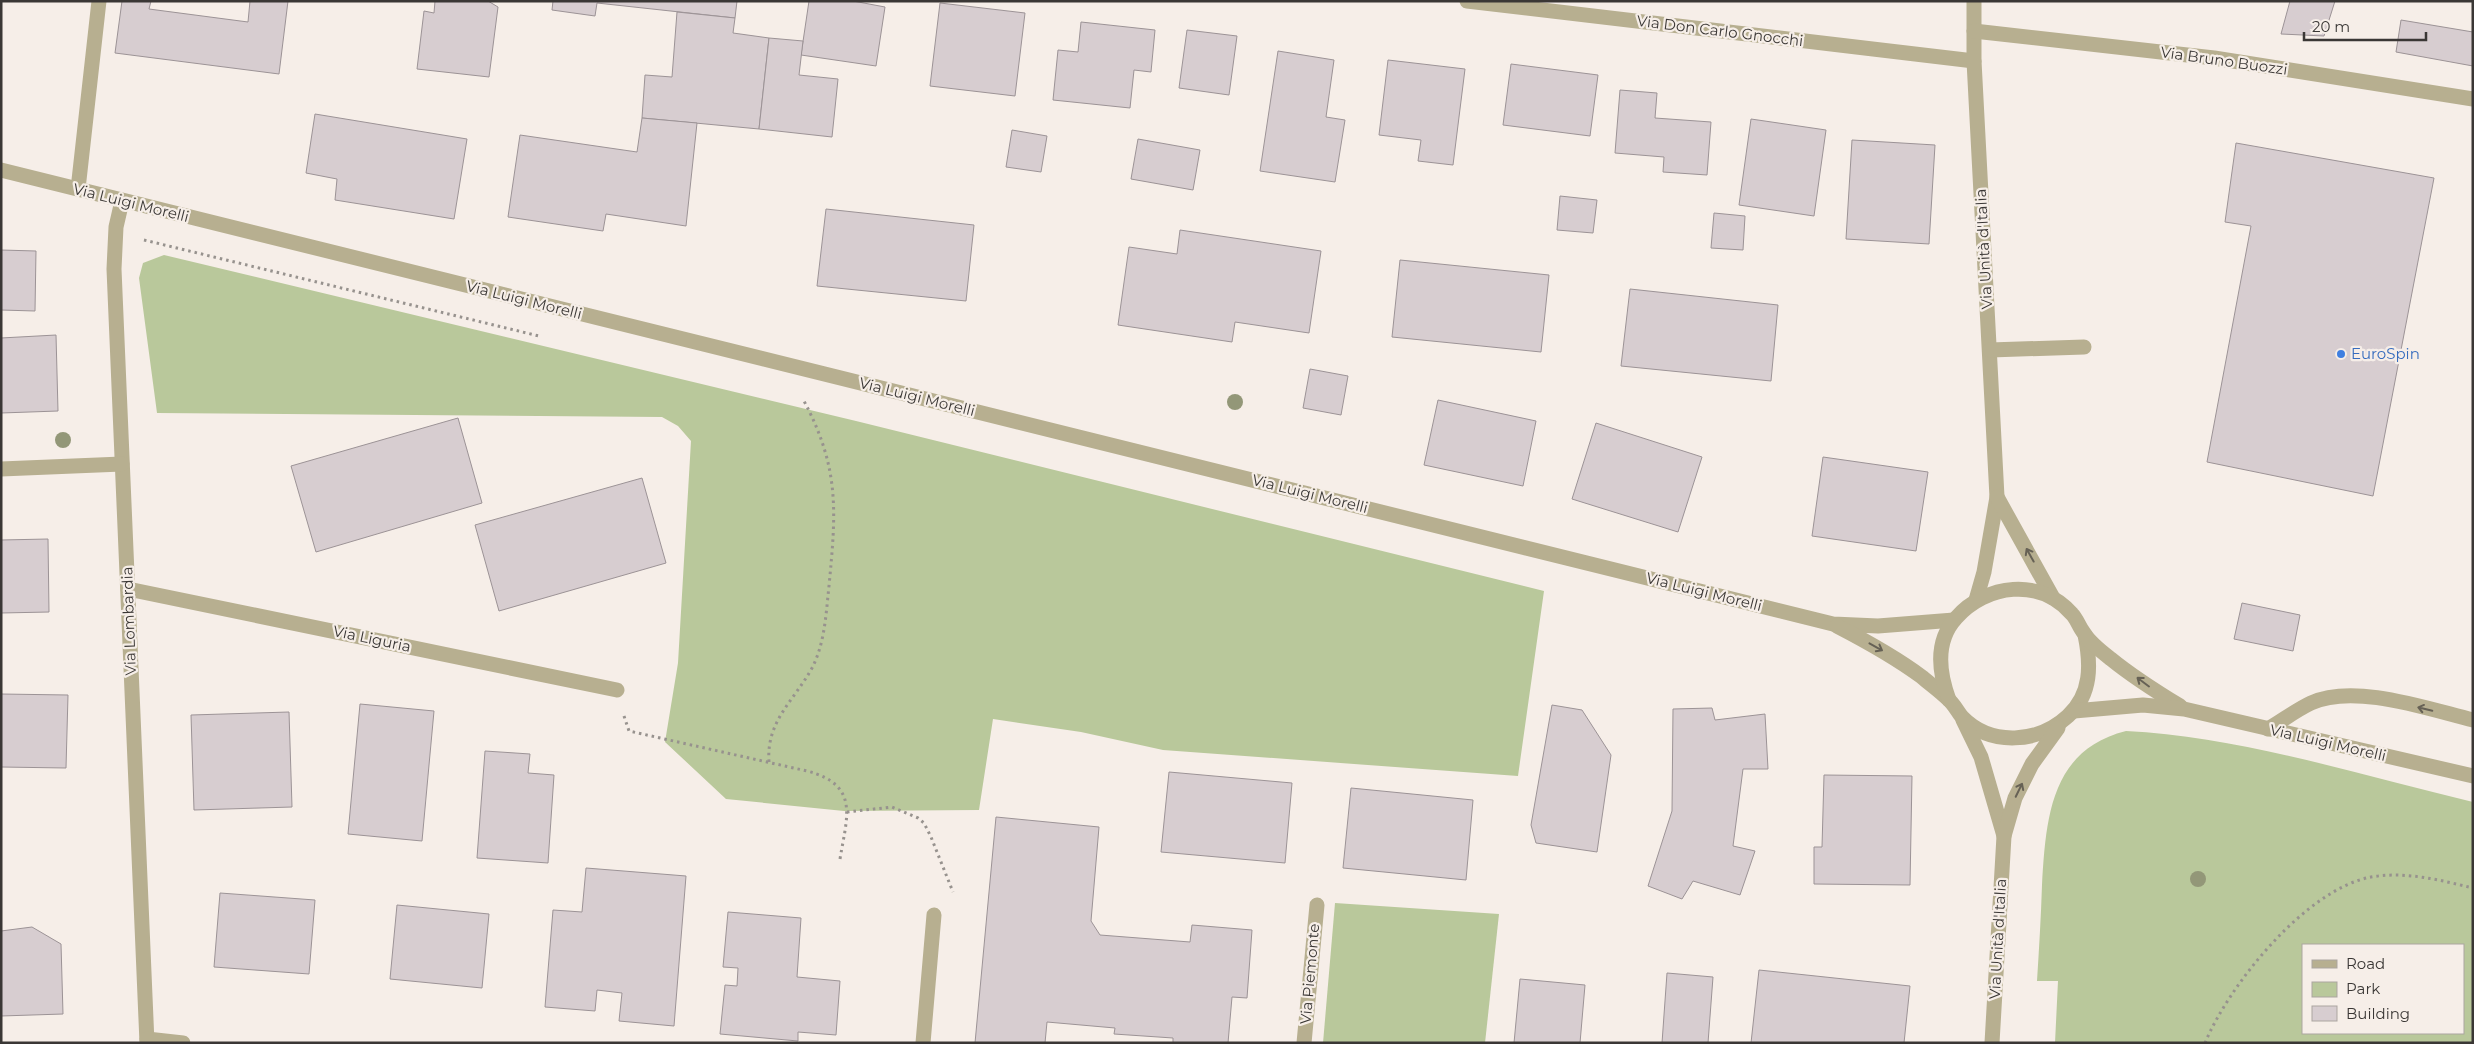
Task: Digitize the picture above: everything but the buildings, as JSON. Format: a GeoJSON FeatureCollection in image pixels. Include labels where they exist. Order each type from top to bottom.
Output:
{"type":"FeatureCollection","features":[{"type":"Feature","properties":{"kind":"street"},"geometry":{"type":"LineString","coordinates":[[78,189],[99,1]]}},
{"type":"Feature","properties":{"kind":"street","name":"Via Don Carlo Gnocchi"},"geometry":{"type":"LineString","coordinates":[[1467,1],[1974,61]]}},
{"type":"Feature","properties":{"kind":"street","name":"Via Unità d'Italia"},"geometry":{"type":"LineString","coordinates":[[1974,1],[1974,61],[1996,497],[1984,572],[1976,600]]}},
{"type":"Feature","properties":{"kind":"street","name":"Via Bruno Buozzi"},"geometry":{"type":"LineString","coordinates":[[1974,31],[2214,58],[2473,99]]}},
{"type":"Feature","properties":{"kind":"street","name":"Via Luigi Morelli"},"geometry":{"type":"LineString","coordinates":[[1,170],[1833,624],[1878,626],[1954,620]]}},
{"type":"Feature","properties":{"kind":"street","name":"Via Lombardia"},"geometry":{"type":"LineString","coordinates":[[122,200],[116,227],[114,269],[147,1041]]}},
{"type":"Feature","properties":{"kind":"street"},"geometry":{"type":"LineString","coordinates":[[1990,350],[2084,347]]}},
{"type":"Feature","properties":{"kind":"street"},"geometry":{"type":"LineString","coordinates":[[1,469],[122,464]]}},
{"type":"Feature","properties":{"kind":"street","name":"Via Unità d'Italia"},"geometry":{"type":"LineString","coordinates":[[1996,497],[2053,598]]}},
{"type":"Feature","properties":{"kind":"street","name":"Via Luigi Morelli"},"geometry":{"type":"LineString","coordinates":[[2085,635],[2090,659],[2088,685],[2069,716],[2045,733],[2023,739],[2001,737],[1981,731],[1962,718],[1949,700],[1941,680],[1940,657],[1944,637],[1954,620],[1968,605],[2004,588],[2030,589],[2053,598],[2072,614],[2085,635],[2112,660],[2184,708]]}},
{"type":"Feature","properties":{"kind":"street","name":"Via Liguria"},"geometry":{"type":"LineString","coordinates":[[128,589],[617,690]]}},
{"type":"Feature","properties":{"kind":"street","name":"Via Luigi Morelli"},"geometry":{"type":"LineString","coordinates":[[1833,624],[1881,649],[1920,676],[1949,700]]}},
{"type":"Feature","properties":{"kind":"street"},"geometry":{"type":"LineString","coordinates":[[2268,729],[2312,703],[2339,696],[2360,696],[2473,720]]}},
{"type":"Feature","properties":{"kind":"street","name":"Via Luigi Morelli"},"geometry":{"type":"LineString","coordinates":[[2069,716],[2143,705],[2184,708],[2473,776]]}},
{"type":"Feature","properties":{"kind":"street","name":"Via Unità d'Italia"},"geometry":{"type":"LineString","coordinates":[[1992,1043],[2004,836],[2015,798],[2032,764],[2069,716]]}},
{"type":"Feature","properties":{"kind":"street","name":"Via Unità d'Italia"},"geometry":{"type":"LineString","coordinates":[[1962,718],[1980,757],[2004,836]]}},
{"type":"Feature","properties":{"kind":"street","name":"Via Piemonte"},"geometry":{"type":"LineString","coordinates":[[1304,1043],[1317,905]]}},
{"type":"Feature","properties":{"kind":"street"},"geometry":{"type":"LineString","coordinates":[[923,1043],[934,915]]}},
{"type":"Feature","properties":{"kind":"street"},"geometry":{"type":"LineString","coordinates":[[147,1041],[183,1043]]}},
{"type":"Feature","properties":{"kind":"path"},"geometry":{"type":"LineString","coordinates":[[768,762],[768,749],[775,723],[811,669],[820,646],[826,614],[834,526],[833,482],[824,443],[804,401]]}},
{"type":"Feature","properties":{"kind":"path"},"geometry":{"type":"LineString","coordinates":[[617,690],[629,731],[818,774],[828,779],[845,795],[847,812],[840,859]]}},
{"type":"Feature","properties":{"kind":"path"},"geometry":{"type":"LineString","coordinates":[[847,812],[892,807],[918,818],[924,823],[931,837],[955,898]]}},
{"type":"Feature","properties":{"kind":"path"},"geometry":{"type":"LineString","coordinates":[[2205,1043],[2216,1017],[2236,988],[2276,940],[2299,916],[2329,894],[2346,885],[2370,877],[2401,875],[2444,881],[2473,888]]}},
{"type":"Feature","properties":{"kind":"green space"},"geometry":{"type":"Polygon","coordinates":[[[164,255],[856,421],[1544,591],[1518,776],[1163,750],[1081,732],[993,719],[979,810],[844,811],[726,799],[665,742],[678,663],[691,441],[678,426],[662,417],[157,413],[139,278],[143,263],[164,255]]]}},
{"type":"Feature","properties":{"kind":"green space"},"geometry":{"type":"Polygon","coordinates":[[[2126,731],[2170,735],[2257,749],[2473,802],[2473,1043],[2055,1043],[2058,981],[2037,981],[2046,836],[2050,812],[2057,790],[2067,771],[2081,754],[2101,740],[2126,731]]]}},
{"type":"Feature","properties":{"kind":"green space"},"geometry":{"type":"Polygon","coordinates":[[[1335,903],[1499,914],[1485,1043],[1323,1043],[1335,903]]]}},
{"type":"Feature","properties":{"kind":"place","name":"EuroSpin"},"geometry":{"type":"Point","coordinates":[2341,354]}}]}
